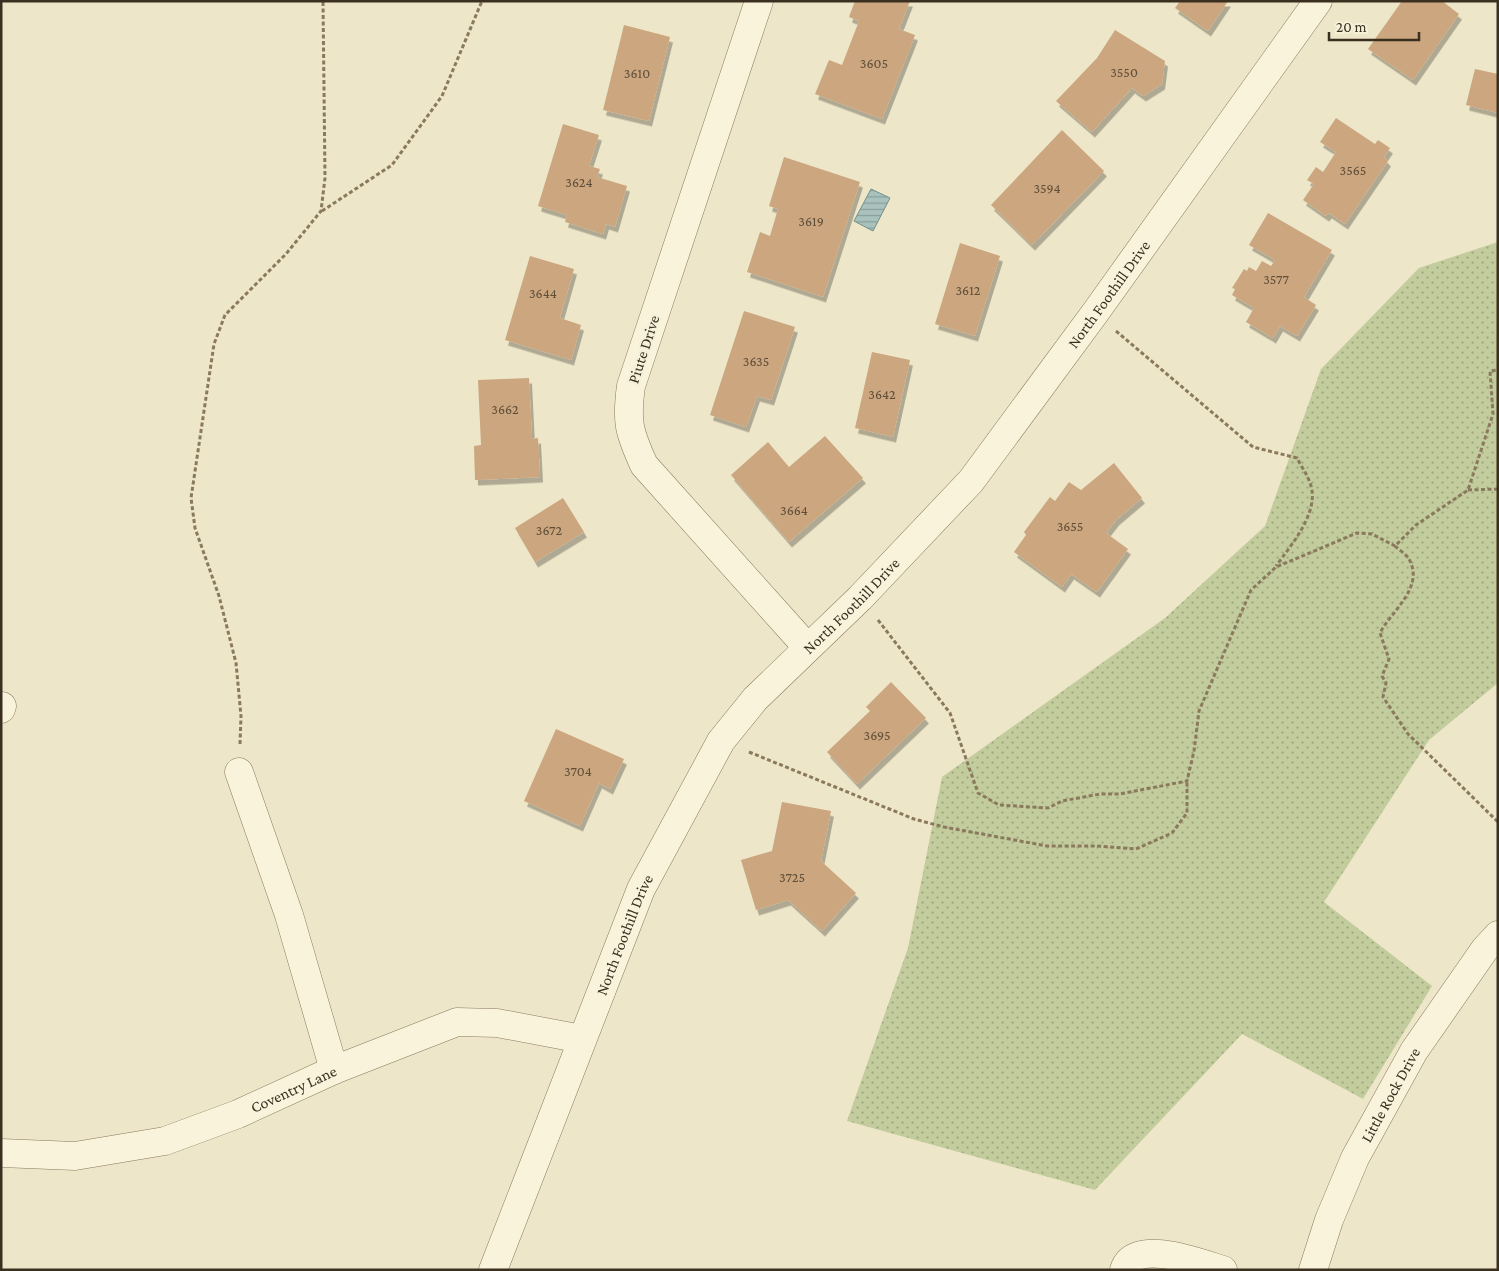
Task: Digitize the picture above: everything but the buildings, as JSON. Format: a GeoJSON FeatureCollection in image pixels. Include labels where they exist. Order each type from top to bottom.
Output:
{"type":"FeatureCollection","features":[{"type":"Feature","properties":{"kind":"street","name":"Piute Drive"},"geometry":{"type":"LineString","coordinates":[[759,1],[631,386],[627,413],[630,434],[644,465],[807,648]]}},
{"type":"Feature","properties":{"kind":"street","name":"North Foothill Drive"},"geometry":{"type":"LineString","coordinates":[[493,1270],[641,889],[721,741],[755,700],[860,598],[970,481],[1095,313],[1318,1]]}},
{"type":"Feature","properties":{"kind":"street"},"geometry":{"type":"LineString","coordinates":[[240,772],[288,915],[334,1070]]}},
{"type":"Feature","properties":{"kind":"street","name":"Little Rock Drive"},"geometry":{"type":"LineString","coordinates":[[1313,1270],[1329,1220],[1355,1158],[1420,1043],[1485,949],[1498,935]]}},
{"type":"Feature","properties":{"kind":"street","name":"Coventry Lane"},"geometry":{"type":"LineString","coordinates":[[1,1153],[75,1156],[164,1141],[238,1114],[334,1070],[457,1022],[497,1023],[582,1039]]}},
{"type":"Feature","properties":{"kind":"street"},"geometry":{"type":"LineString","coordinates":[[1124,1270],[1126,1263],[1140,1254],[1164,1254],[1223,1270]]}},
{"type":"Feature","properties":{"kind":"path"},"geometry":{"type":"LineString","coordinates":[[321,211],[325,178],[323,1]]}},
{"type":"Feature","properties":{"kind":"path"},"geometry":{"type":"LineString","coordinates":[[240,772],[241,716],[236,663],[219,596],[195,528],[191,498],[214,344],[225,315],[286,254],[321,211],[392,165],[442,96],[482,1]]}},
{"type":"Feature","properties":{"kind":"path"},"geometry":{"type":"LineString","coordinates":[[721,741],[914,819],[944,827],[1047,846],[1097,846],[1136,849],[1172,833],[1187,813],[1187,781],[1194,751],[1199,711],[1251,590],[1276,567],[1299,534],[1312,505],[1311,484],[1297,458],[1253,447],[1095,313]]}},
{"type":"Feature","properties":{"kind":"path"},"geometry":{"type":"LineString","coordinates":[[1468,490],[1493,414],[1490,371],[1498,370]]}},
{"type":"Feature","properties":{"kind":"path"},"geometry":{"type":"LineString","coordinates":[[1395,546],[1416,526],[1468,490],[1498,488]]}},
{"type":"Feature","properties":{"kind":"path"},"geometry":{"type":"LineString","coordinates":[[1276,567],[1357,533],[1372,534],[1395,546],[1409,559],[1413,573],[1411,587],[1403,602],[1386,620],[1380,633],[1390,658],[1382,676],[1386,683],[1383,697],[1408,734],[1498,822]]}},
{"type":"Feature","properties":{"kind":"path"},"geometry":{"type":"LineString","coordinates":[[860,598],[950,712],[978,793],[999,805],[1048,808],[1062,801],[1100,794],[1120,794],[1187,781]]}},
{"type":"Feature","properties":{"kind":"green space"},"geometry":{"type":"Polygon","coordinates":[[[1498,242],[1498,683],[1429,740],[1324,902],[1432,986],[1363,1099],[1242,1034],[1095,1190],[847,1121],[908,948],[942,777],[1165,618],[1265,526],[1321,369],[1419,268],[1498,242]]]}},
{"type":"Feature","properties":{"kind":"water"},"geometry":{"type":"Polygon","coordinates":[[[871,189],[890,198],[873,231],[854,221],[871,189]]]}}]}
